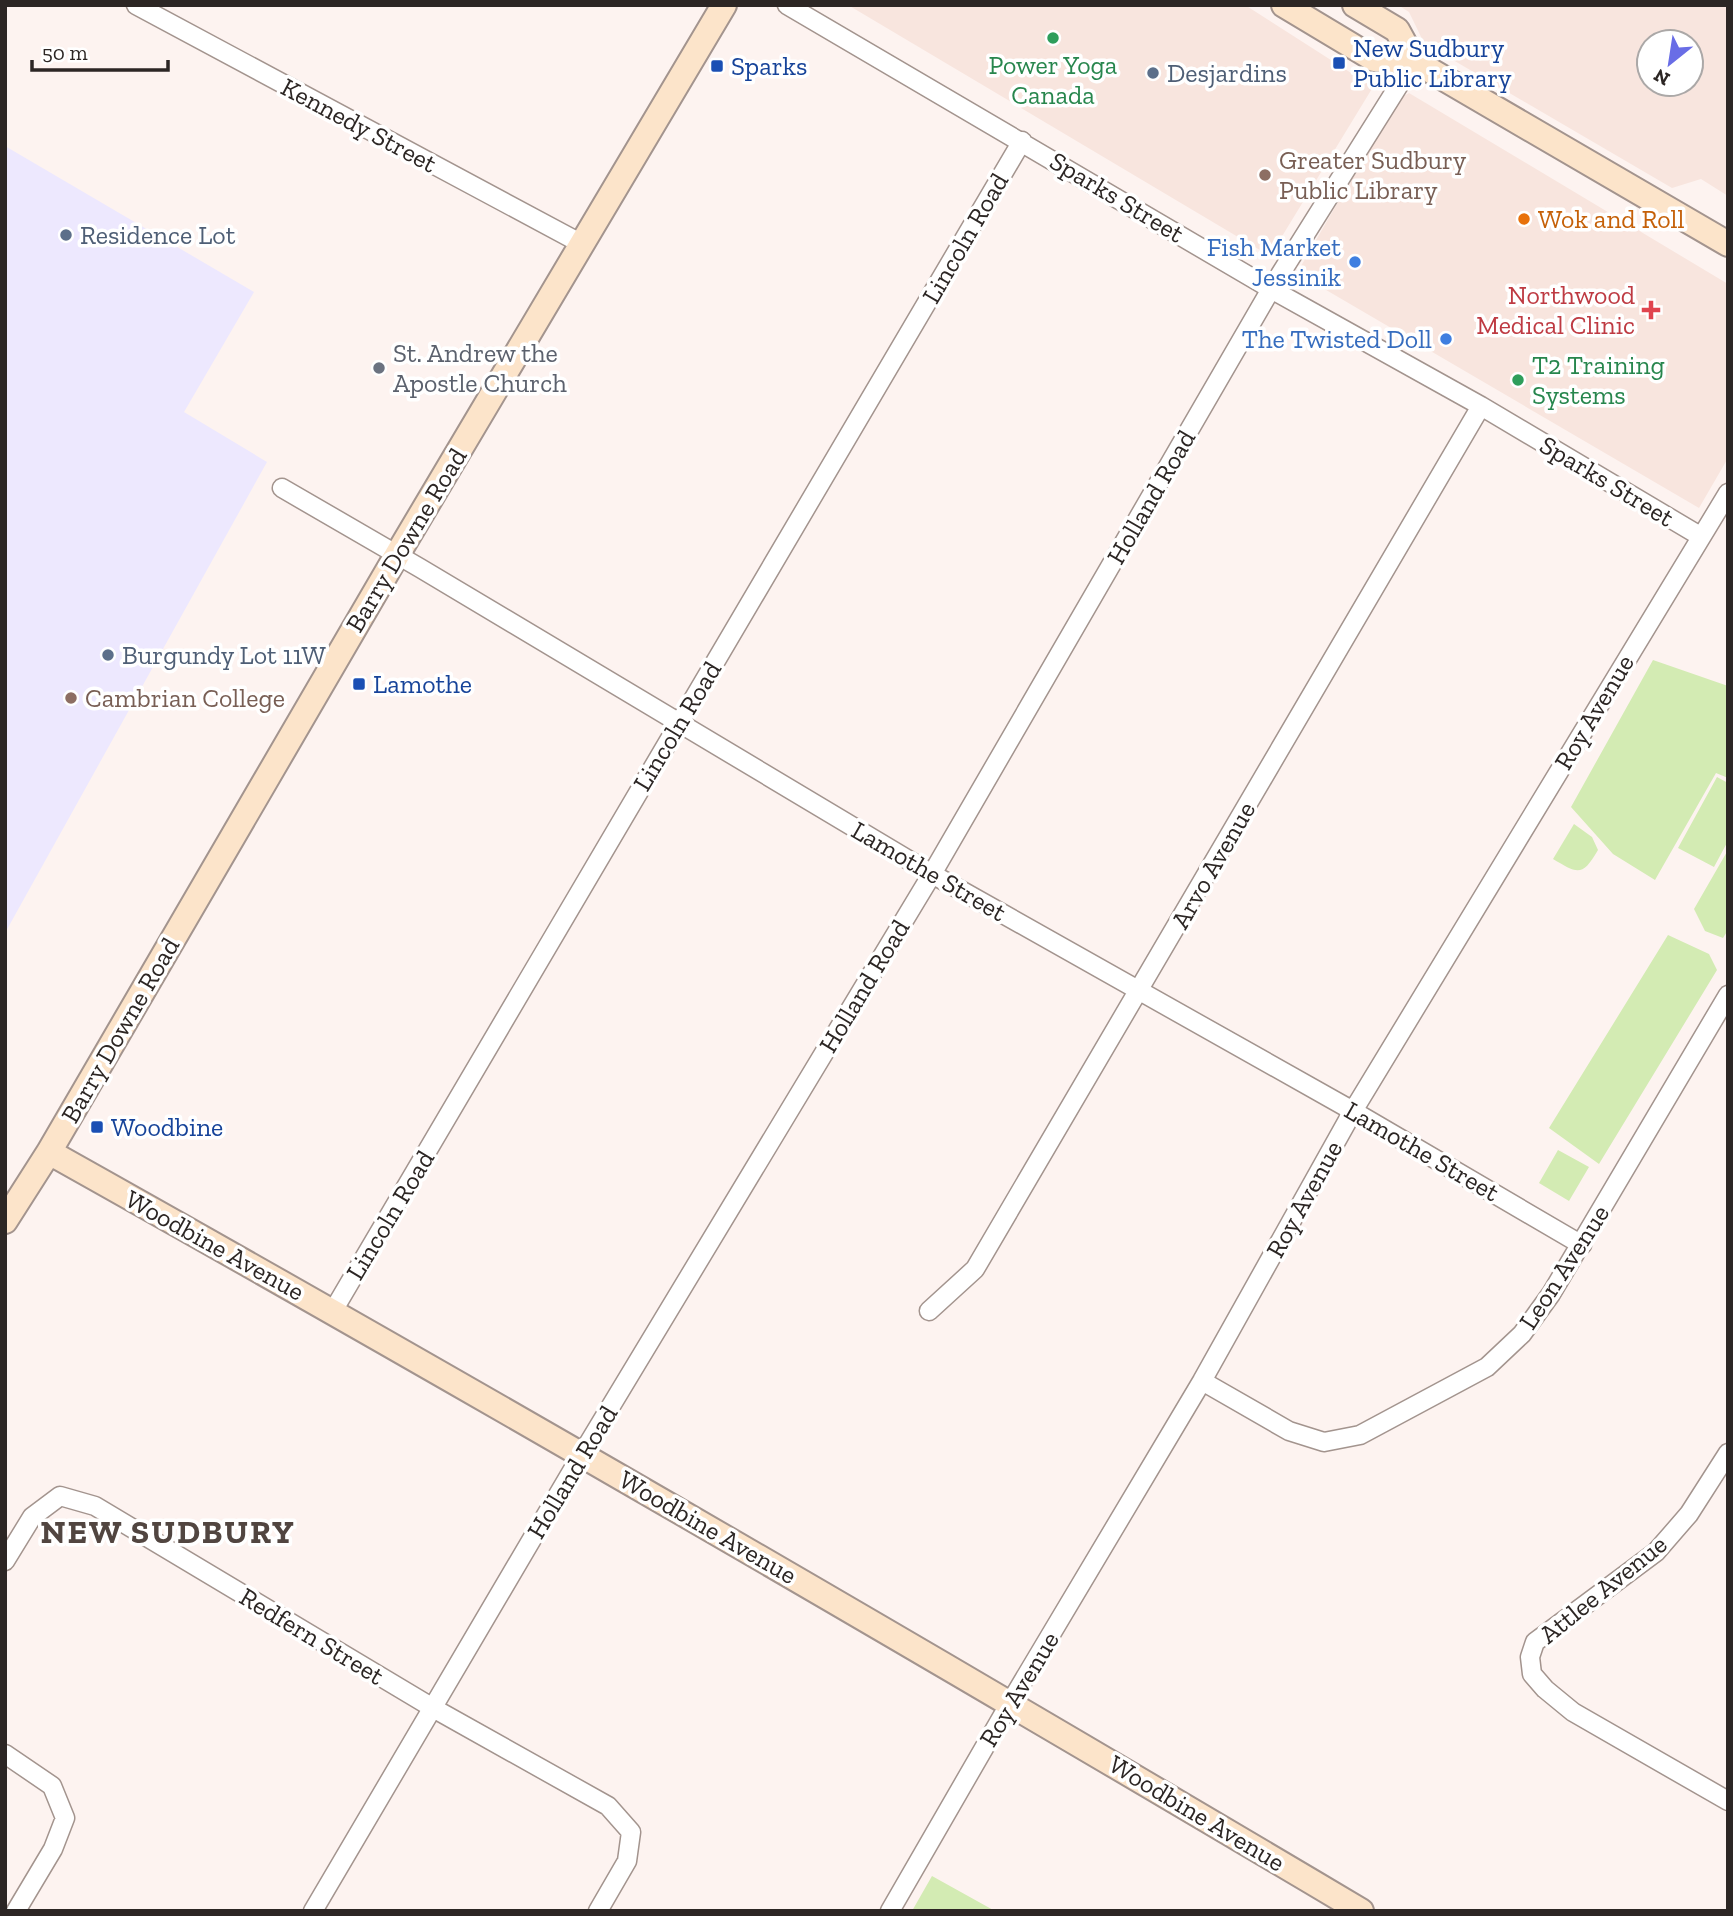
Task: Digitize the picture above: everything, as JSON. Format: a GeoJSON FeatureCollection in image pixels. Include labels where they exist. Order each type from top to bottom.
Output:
{"type":"FeatureCollection","features":[{"type":"Feature","properties":{"kind":"main road","name":"Barry Downe Road"},"geometry":{"type":"LineString","coordinates":[[5,1221],[49,1152],[397,555],[724,5]]}},
{"type":"Feature","properties":{"kind":"main road"},"geometry":{"type":"LineString","coordinates":[[1284,5],[1374,59],[1414,61],[1728,244]]}},
{"type":"Feature","properties":{"kind":"main road"},"geometry":{"type":"LineString","coordinates":[[1355,5],[1397,30],[1414,61]]}},
{"type":"Feature","properties":{"kind":"main road","name":"Woodbine Avenue"},"geometry":{"type":"LineString","coordinates":[[49,1152],[582,1454],[1361,1911]]}},
{"type":"Feature","properties":{"kind":"street","name":"Kennedy Street"},"geometry":{"type":"LineString","coordinates":[[136,5],[582,244]]}},
{"type":"Feature","properties":{"kind":"street","name":"Sparks Street"},"geometry":{"type":"LineString","coordinates":[[787,5],[1271,289],[1480,406],[1700,536]]}},
{"type":"Feature","properties":{"kind":"street","name":"Holland Road"},"geometry":{"type":"LineString","coordinates":[[313,1911],[582,1454],[932,874],[1271,289],[1414,61]]}},
{"type":"Feature","properties":{"kind":"street","name":"Lincoln Road"},"geometry":{"type":"LineString","coordinates":[[333,1311],[1022,141]]}},
{"type":"Feature","properties":{"kind":"street","name":"Arvo Avenue"},"geometry":{"type":"LineString","coordinates":[[929,1311],[975,1269],[1480,406]]}},
{"type":"Feature","properties":{"kind":"street","name":"Lamothe Street"},"geometry":{"type":"LineString","coordinates":[[282,488],[932,874],[1353,1111],[1582,1245]]}},
{"type":"Feature","properties":{"kind":"street","name":"Roy Avenue"},"geometry":{"type":"LineString","coordinates":[[890,1911],[1010,1703],[1202,1381],[1353,1111],[1728,493]]}},
{"type":"Feature","properties":{"kind":"street","name":"Leon Avenue"},"geometry":{"type":"LineString","coordinates":[[1202,1381],[1289,1432],[1324,1442],[1360,1435],[1487,1367],[1522,1334],[1551,1294],[1728,995]]}},
{"type":"Feature","properties":{"kind":"street","name":"Attlee Avenue"},"geometry":{"type":"LineString","coordinates":[[1728,1453],[1689,1514],[1656,1552],[1535,1642],[1530,1657],[1532,1674],[1545,1689],[1573,1712],[1728,1801]]}},
{"type":"Feature","properties":{"kind":"street","name":"Redfern Street"},"geometry":{"type":"LineString","coordinates":[[5,1561],[32,1517],[60,1496],[94,1506],[433,1708],[608,1806],[631,1832],[627,1861],[598,1911]]}},
{"type":"Feature","properties":{"kind":"street"},"geometry":{"type":"LineString","coordinates":[[5,1754],[52,1786],[65,1818],[53,1849],[16,1911]]}},
{"type":"Feature","properties":{"kind":"shaded area"},"geometry":{"type":"Polygon","coordinates":[[[848,5],[1245,5],[1373,87],[1270,256],[848,5]]]}},
{"type":"Feature","properties":{"kind":"shaded area"},"geometry":{"type":"Polygon","coordinates":[[[1398,5],[1728,5],[1728,196],[1701,179],[1672,188],[1424,43],[1409,12],[1398,5]]]}},
{"type":"Feature","properties":{"kind":"shaded area"},"geometry":{"type":"Polygon","coordinates":[[[1409,93],[1728,284],[1728,458],[1699,508],[1297,273],[1397,100],[1409,93]]]}},
{"type":"Feature","properties":{"kind":"shaded area","name":"Cambrian College"},"geometry":{"type":"Polygon","coordinates":[[[5,146],[254,292],[184,412],[267,462],[5,933],[5,146]]]}},
{"type":"Feature","properties":{"kind":"green space"},"geometry":{"type":"Polygon","coordinates":[[[1653,660],[1728,686],[1728,778],[1716,773],[1655,880],[1613,854],[1571,807],[1653,660]]]}},
{"type":"Feature","properties":{"kind":"green space"},"geometry":{"type":"Polygon","coordinates":[[[1717,777],[1728,783],[1728,841],[1714,867],[1678,848],[1717,777]]]}},
{"type":"Feature","properties":{"kind":"green space"},"geometry":{"type":"Polygon","coordinates":[[[1574,824],[1592,837],[1598,850],[1588,865],[1578,870],[1553,859],[1574,824]]]}},
{"type":"Feature","properties":{"kind":"green space"},"geometry":{"type":"Polygon","coordinates":[[[1728,850],[1728,930],[1723,938],[1705,931],[1694,909],[1728,850]]]}},
{"type":"Feature","properties":{"kind":"green space"},"geometry":{"type":"Polygon","coordinates":[[[1668,935],[1709,954],[1717,970],[1599,1164],[1549,1128],[1668,935]]]}},
{"type":"Feature","properties":{"kind":"green space"},"geometry":{"type":"Polygon","coordinates":[[[1558,1150],[1589,1167],[1569,1201],[1539,1183],[1558,1150]]]}},
{"type":"Feature","properties":{"kind":"green space"},"geometry":{"type":"Polygon","coordinates":[[[932,1876],[995,1911],[912,1911],[932,1876]]]}},
{"type":"Feature","properties":{"kind":"place","name":"Power Yoga Canada"},"geometry":{"type":"Point","coordinates":[1053,38]}},
{"type":"Feature","properties":{"kind":"place","name":"New Sudbury Public Library"},"geometry":{"type":"Point","coordinates":[1339,63]}},
{"type":"Feature","properties":{"kind":"place","name":"Sparks"},"geometry":{"type":"Point","coordinates":[717,66]}},
{"type":"Feature","properties":{"kind":"place","name":"Desjardins"},"geometry":{"type":"Point","coordinates":[1153,73]}},
{"type":"Feature","properties":{"kind":"place","name":"Greater Sudbury Public Library"},"geometry":{"type":"Point","coordinates":[1265,175]}},
{"type":"Feature","properties":{"kind":"place","name":"Wok and Roll"},"geometry":{"type":"Point","coordinates":[1524,219]}},
{"type":"Feature","properties":{"kind":"place","name":"Residence Lot"},"geometry":{"type":"Point","coordinates":[66,235]}},
{"type":"Feature","properties":{"kind":"place","name":"Fish Market Jessinik"},"geometry":{"type":"Point","coordinates":[1355,262]}},
{"type":"Feature","properties":{"kind":"place","name":"Northwood Medical Clinic"},"geometry":{"type":"Point","coordinates":[1651,310]}},
{"type":"Feature","properties":{"kind":"place","name":"The Twisted Doll"},"geometry":{"type":"Point","coordinates":[1446,339]}},
{"type":"Feature","properties":{"kind":"place","name":"St. Andrew the Apostle Church"},"geometry":{"type":"Point","coordinates":[379,368]}},
{"type":"Feature","properties":{"kind":"place","name":"T2 Training Systems"},"geometry":{"type":"Point","coordinates":[1518,380]}},
{"type":"Feature","properties":{"kind":"place","name":"Burgundy Lot 11W"},"geometry":{"type":"Point","coordinates":[108,655]}},
{"type":"Feature","properties":{"kind":"place","name":"Lamothe"},"geometry":{"type":"Point","coordinates":[359,684]}},
{"type":"Feature","properties":{"kind":"place","name":"Cambrian College"},"geometry":{"type":"Point","coordinates":[71,698]}},
{"type":"Feature","properties":{"kind":"place","name":"Woodbine"},"geometry":{"type":"Point","coordinates":[97,1127]}},
{"type":"Feature","properties":{"kind":"district","name":"NEW SUDBURY"},"geometry":{"type":"Point","coordinates":[168,1531]}}]}
